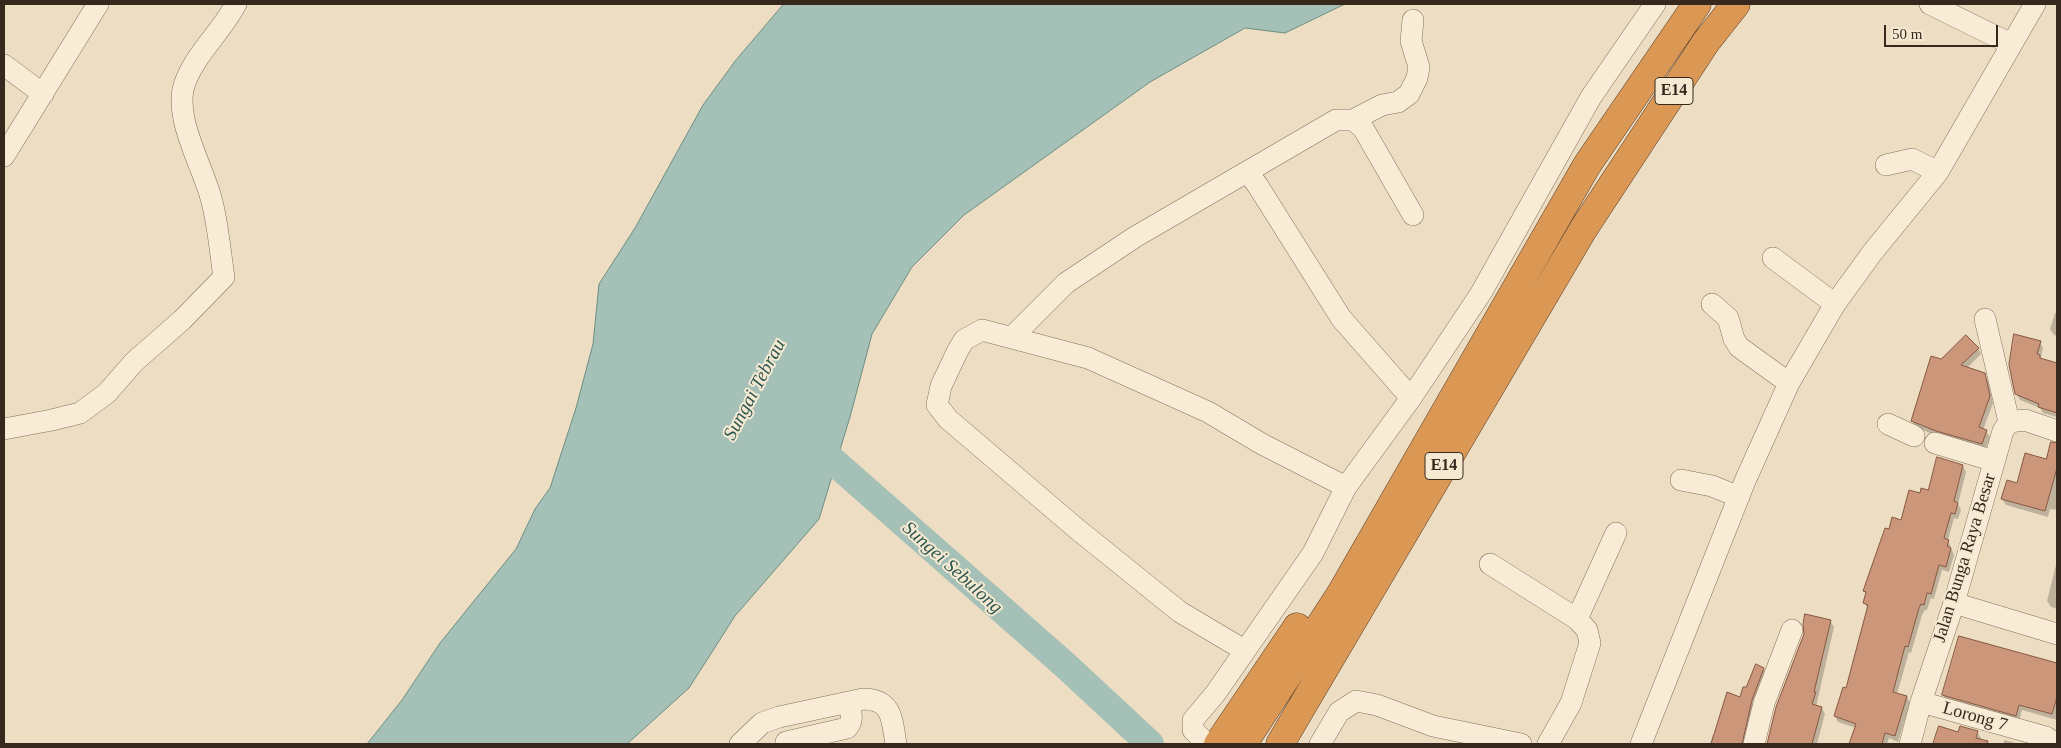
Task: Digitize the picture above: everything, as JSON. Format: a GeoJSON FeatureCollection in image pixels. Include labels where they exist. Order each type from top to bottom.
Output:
{"type":"FeatureCollection","features":[{"type":"Feature","properties":{"kind":"highway","name":"E14"},"geometry":{"type":"LineString","coordinates":[[1243,744],[1340,595],[1587,165],[1697,4]]}},
{"type":"Feature","properties":{"kind":"highway","name":"E14"},"geometry":{"type":"LineString","coordinates":[[1280,744],[1584,228],[1706,42],[1736,4]]}},
{"type":"Feature","properties":{"kind":"highway"},"geometry":{"type":"LineString","coordinates":[[1218,744],[1327,580],[1388,509]]}},
{"type":"Feature","properties":{"kind":"street"},"geometry":{"type":"LineString","coordinates":[[4,156],[98,4]]}},
{"type":"Feature","properties":{"kind":"street"},"geometry":{"type":"LineString","coordinates":[[4,429],[80,413],[107,392],[134,362],[182,320],[224,277],[212,198],[188,135],[182,110],[184,82],[197,56],[227,21],[236,4]]}},
{"type":"Feature","properties":{"kind":"street"},"geometry":{"type":"LineString","coordinates":[[1207,744],[1193,730],[1193,720],[1215,694],[1313,553],[1346,487],[1412,398],[1481,293],[1591,97],[1655,4]]}},
{"type":"Feature","properties":{"kind":"street"},"geometry":{"type":"LineString","coordinates":[[1930,4],[2012,44]]}},
{"type":"Feature","properties":{"kind":"street"},"geometry":{"type":"LineString","coordinates":[[1641,744],[1739,497],[1789,384],[1835,304],[1872,253],[1943,163],[2035,4]]}},
{"type":"Feature","properties":{"kind":"street"},"geometry":{"type":"LineString","coordinates":[[1012,337],[1066,283],[1135,237],[1336,120],[1353,120],[1382,105],[1398,102],[1409,94],[1417,78],[1419,67],[1410,40],[1413,20]]}},
{"type":"Feature","properties":{"kind":"street"},"geometry":{"type":"LineString","coordinates":[[4,65],[43,94]]}},
{"type":"Feature","properties":{"kind":"street"},"geometry":{"type":"LineString","coordinates":[[1353,120],[1363,128],[1413,215]]}},
{"type":"Feature","properties":{"kind":"street"},"geometry":{"type":"LineString","coordinates":[[1886,165],[1912,160],[1943,163]]}},
{"type":"Feature","properties":{"kind":"street"},"geometry":{"type":"LineString","coordinates":[[1248,172],[1341,318],[1412,398]]}},
{"type":"Feature","properties":{"kind":"street"},"geometry":{"type":"LineString","coordinates":[[1773,258],[1835,304]]}},
{"type":"Feature","properties":{"kind":"street"},"geometry":{"type":"LineString","coordinates":[[1712,304],[1728,318],[1739,347],[1789,384]]}},
{"type":"Feature","properties":{"kind":"street"},"geometry":{"type":"LineString","coordinates":[[1985,319],[2009,422],[2025,420],[2057,431]]}},
{"type":"Feature","properties":{"kind":"street"},"geometry":{"type":"LineString","coordinates":[[1244,650],[1180,612],[948,419],[938,405],[941,386],[964,340],[982,330],[1012,337],[1032,345],[1088,358],[1208,412],[1262,444],[1346,487]]}},
{"type":"Feature","properties":{"kind":"street","name":"Jalan Bunga Raya Besar"},"geometry":{"type":"LineString","coordinates":[[1910,744],[1920,702],[1954,603],[2003,431],[2009,422]]}},
{"type":"Feature","properties":{"kind":"street"},"geometry":{"type":"LineString","coordinates":[[1888,424],[1914,436]]}},
{"type":"Feature","properties":{"kind":"street"},"geometry":{"type":"LineString","coordinates":[[1936,443],[1994,462]]}},
{"type":"Feature","properties":{"kind":"street"},"geometry":{"type":"LineString","coordinates":[[1681,480],[1712,486],[1739,497]]}},
{"type":"Feature","properties":{"kind":"street"},"geometry":{"type":"LineString","coordinates":[[1577,619],[1616,533]]}},
{"type":"Feature","properties":{"kind":"street"},"geometry":{"type":"LineString","coordinates":[[1490,564],[1577,619],[1587,630],[1590,643],[1571,703],[1548,744]]}},
{"type":"Feature","properties":{"kind":"street"},"geometry":{"type":"LineString","coordinates":[[1954,603],[2057,634]]}},
{"type":"Feature","properties":{"kind":"street"},"geometry":{"type":"LineString","coordinates":[[1754,744],[1764,703],[1792,630]]}},
{"type":"Feature","properties":{"kind":"street"},"geometry":{"type":"LineString","coordinates":[[740,744],[762,723],[779,717],[874,699],[883,703],[892,720],[896,744]]}},
{"type":"Feature","properties":{"kind":"street"},"geometry":{"type":"LineString","coordinates":[[1320,744],[1339,712],[1356,701],[1377,705],[1433,726],[1521,744]]}},
{"type":"Feature","properties":{"kind":"street","name":"Lorong 7"},"geometry":{"type":"LineString","coordinates":[[1920,702],[2046,737],[2056,744]]}},
{"type":"Feature","properties":{"kind":"street"},"geometry":{"type":"LineString","coordinates":[[779,717],[786,743],[847,728],[851,724],[852,718],[848,704]]}},
{"type":"Feature","properties":{"kind":"water","name":"Sungai Tebrau"},"geometry":{"type":"Polygon","coordinates":[[[784,4],[1345,4],[1285,33],[1245,28],[1150,82],[964,215],[912,267],[872,334],[850,417],[819,519],[735,616],[689,688],[627,744],[367,744],[402,700],[440,643],[516,549],[535,509],[550,488],[576,408],[593,344],[599,284],[635,228],[703,105],[736,60],[784,4]]]}},
{"type":"Feature","properties":{"kind":"building"},"geometry":{"type":"Polygon","coordinates":[[[2014,334],[2041,341],[2037,354],[2040,355],[2040,358],[2057,363],[2057,413],[2038,407],[2039,404],[2015,394],[2009,365],[2014,334]]]}},
{"type":"Feature","properties":{"kind":"building"},"geometry":{"type":"Polygon","coordinates":[[[1966,335],[1979,348],[1961,365],[1985,373],[1990,396],[1979,427],[1987,430],[1982,444],[1936,431],[1911,421],[1931,356],[1941,359],[1966,335]]]}},
{"type":"Feature","properties":{"kind":"building"},"geometry":{"type":"Polygon","coordinates":[[[2051,442],[2057,443],[2057,468],[2045,511],[2001,499],[2007,480],[2017,483],[2025,453],[2046,459],[2051,442]]]}},
{"type":"Feature","properties":{"kind":"building"},"geometry":{"type":"Polygon","coordinates":[[[1937,457],[1963,465],[1954,501],[1958,503],[1955,514],[1951,513],[1944,538],[1949,540],[1947,546],[1951,548],[1946,567],[1939,565],[1931,594],[1927,593],[1924,605],[1921,604],[1919,608],[1908,647],[1905,646],[1893,692],[1907,696],[1895,736],[1885,733],[1882,744],[1849,744],[1856,724],[1834,716],[1843,687],[1846,688],[1868,605],[1863,603],[1866,592],[1863,591],[1885,528],[1889,529],[1892,517],[1901,520],[1909,490],[1920,493],[1921,488],[1928,490],[1937,457]]]}},
{"type":"Feature","properties":{"kind":"building"},"geometry":{"type":"Polygon","coordinates":[[[1805,614],[1831,620],[1812,704],[1822,707],[1812,744],[1767,744],[1776,707],[1804,634],[1805,614]]]}},
{"type":"Feature","properties":{"kind":"building"},"geometry":{"type":"Polygon","coordinates":[[[1959,636],[2057,663],[2057,697],[2052,714],[2019,705],[2016,716],[1942,695],[1959,636]]]}},
{"type":"Feature","properties":{"kind":"building"},"geometry":{"type":"Polygon","coordinates":[[[1756,664],[1764,668],[1752,700],[1742,744],[1711,744],[1727,692],[1740,697],[1743,687],[1746,687],[1756,664]]]}},
{"type":"Feature","properties":{"kind":"building"},"geometry":{"type":"Polygon","coordinates":[[[1939,726],[1958,732],[1960,726],[1978,731],[1976,738],[1988,741],[1987,744],[1933,744],[1939,726]]]}},
{"type":"Feature","properties":{"kind":"waterway","name":"Sungei Sebulong"},"geometry":{"type":"LineString","coordinates":[[808,439],[1065,665],[1150,744]]}}]}
